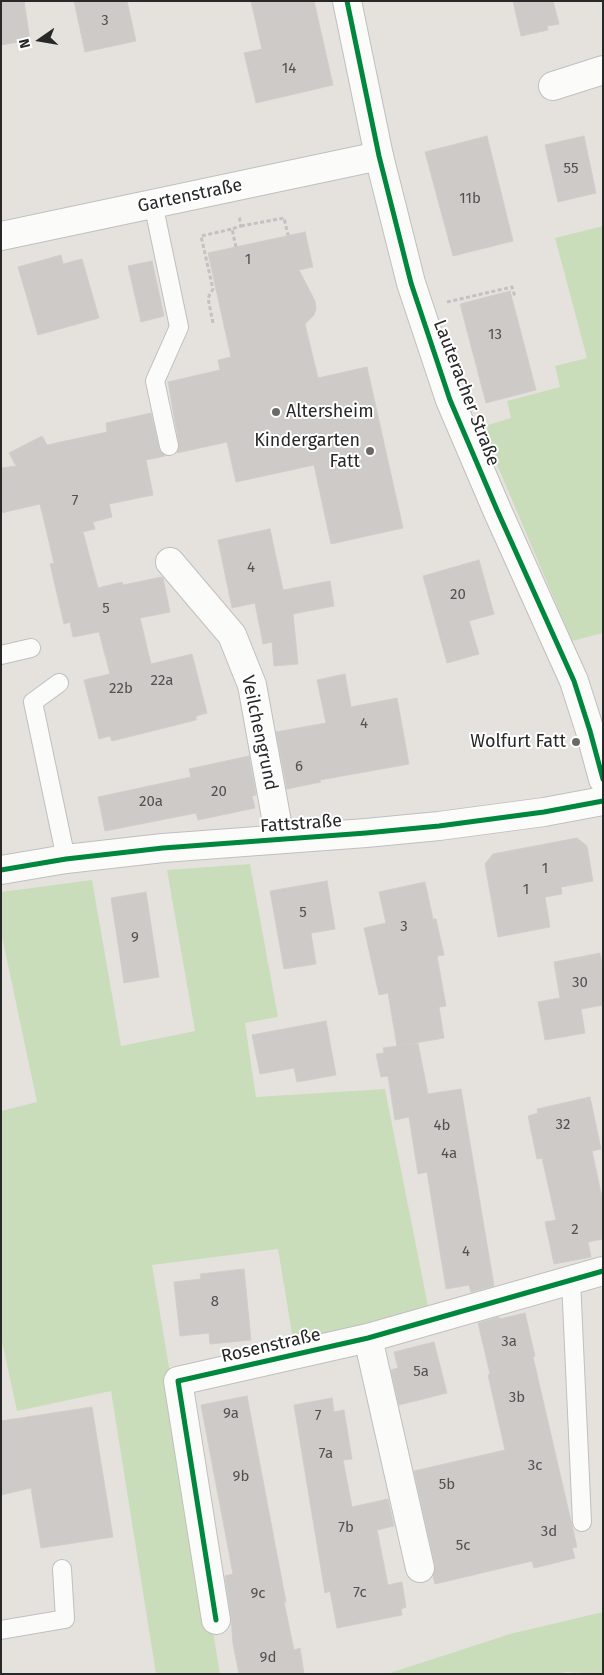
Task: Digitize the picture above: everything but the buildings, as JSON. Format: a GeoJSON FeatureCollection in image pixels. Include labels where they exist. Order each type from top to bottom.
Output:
{"type":"FeatureCollection","features":[{"type":"Feature","properties":{"kind":"street","name":"Lauteracher Straße"},"geometry":{"type":"LineString","coordinates":[[347,1],[382,143],[412,284],[450,400],[574,681],[603,779]]}},
{"type":"Feature","properties":{"kind":"street"},"geometry":{"type":"LineString","coordinates":[[553,86],[603,70]]}},
{"type":"Feature","properties":{"kind":"street","name":"Gartenstraße"},"geometry":{"type":"LineString","coordinates":[[1,236],[153,203],[382,143]]}},
{"type":"Feature","properties":{"kind":"street","name":"Veilchengrund"},"geometry":{"type":"LineString","coordinates":[[170,562],[232,635],[252,685],[280,839]]}},
{"type":"Feature","properties":{"kind":"street","name":"Fattstraße"},"geometry":{"type":"LineString","coordinates":[[1,870],[66,859],[163,848],[438,826],[544,812],[603,801]]}},
{"type":"Feature","properties":{"kind":"street","name":"Rosenstraße"},"geometry":{"type":"LineString","coordinates":[[216,1620],[178,1381],[368,1338],[603,1271]]}},
{"type":"Feature","properties":{"kind":"street"},"geometry":{"type":"LineString","coordinates":[[368,1338],[420,1568]]}},
{"type":"Feature","properties":{"kind":"lane"},"geometry":{"type":"LineString","coordinates":[[153,203],[164,286],[179,327],[155,380],[169,446]]}},
{"type":"Feature","properties":{"kind":"lane"},"geometry":{"type":"LineString","coordinates":[[1,655],[31,648]]}},
{"type":"Feature","properties":{"kind":"lane"},"geometry":{"type":"LineString","coordinates":[[59,683],[34,702],[66,859]]}},
{"type":"Feature","properties":{"kind":"lane"},"geometry":{"type":"LineString","coordinates":[[571,1280],[582,1522]]}},
{"type":"Feature","properties":{"kind":"lane"},"geometry":{"type":"LineString","coordinates":[[1,1630],[65,1618],[62,1569]]}},
{"type":"Feature","properties":{"kind":"path"},"geometry":{"type":"LineString","coordinates":[[237,209],[241,226]]}},
{"type":"Feature","properties":{"kind":"path"},"geometry":{"type":"LineString","coordinates":[[213,323],[208,298],[212,289],[201,236],[284,218],[288,235]]}},
{"type":"Feature","properties":{"kind":"path"},"geometry":{"type":"LineString","coordinates":[[232,229],[236,247]]}},
{"type":"Feature","properties":{"kind":"path"},"geometry":{"type":"LineString","coordinates":[[446,302],[512,287],[515,297]]}},
{"type":"Feature","properties":{"kind":"green space"},"geometry":{"type":"Polygon","coordinates":[[[603,226],[603,633],[572,641],[481,427],[511,418],[507,401],[560,387],[555,366],[587,358],[555,238],[603,226]]]}},
{"type":"Feature","properties":{"kind":"green space"},"geometry":{"type":"Polygon","coordinates":[[[250,864],[278,1017],[245,1023],[256,1097],[385,1089],[430,1316],[295,1352],[278,1249],[152,1265],[220,1674],[156,1674],[111,1391],[17,1411],[1,1337],[1,1111],[37,1102],[1,932],[1,892],[92,880],[121,1046],[195,1031],[167,870],[250,864]]]}},
{"type":"Feature","properties":{"kind":"green space"},"geometry":{"type":"Polygon","coordinates":[[[603,1612],[603,1674],[566,1672],[556,1674],[387,1674],[510,1634],[603,1612]]]}},
{"type":"Feature","properties":{"kind":"cycle path"},"geometry":{"type":"LineString","coordinates":[[347,1],[379,156],[411,283],[450,400],[574,681],[603,779]]}},
{"type":"Feature","properties":{"kind":"cycle path"},"geometry":{"type":"LineString","coordinates":[[1,870],[66,859],[163,848],[439,826],[544,812],[603,801]]}},
{"type":"Feature","properties":{"kind":"cycle path"},"geometry":{"type":"LineString","coordinates":[[216,1620],[178,1381],[368,1338],[603,1271]]}},
{"type":"Feature","properties":{"kind":"place","name":"Altersheim"},"geometry":{"type":"Point","coordinates":[276,412]}},
{"type":"Feature","properties":{"kind":"place","name":"Kindergarten Fatt"},"geometry":{"type":"Point","coordinates":[370,451]}},
{"type":"Feature","properties":{"kind":"place","name":"Wolfurt Fatt"},"geometry":{"type":"Point","coordinates":[576,742]}}]}
